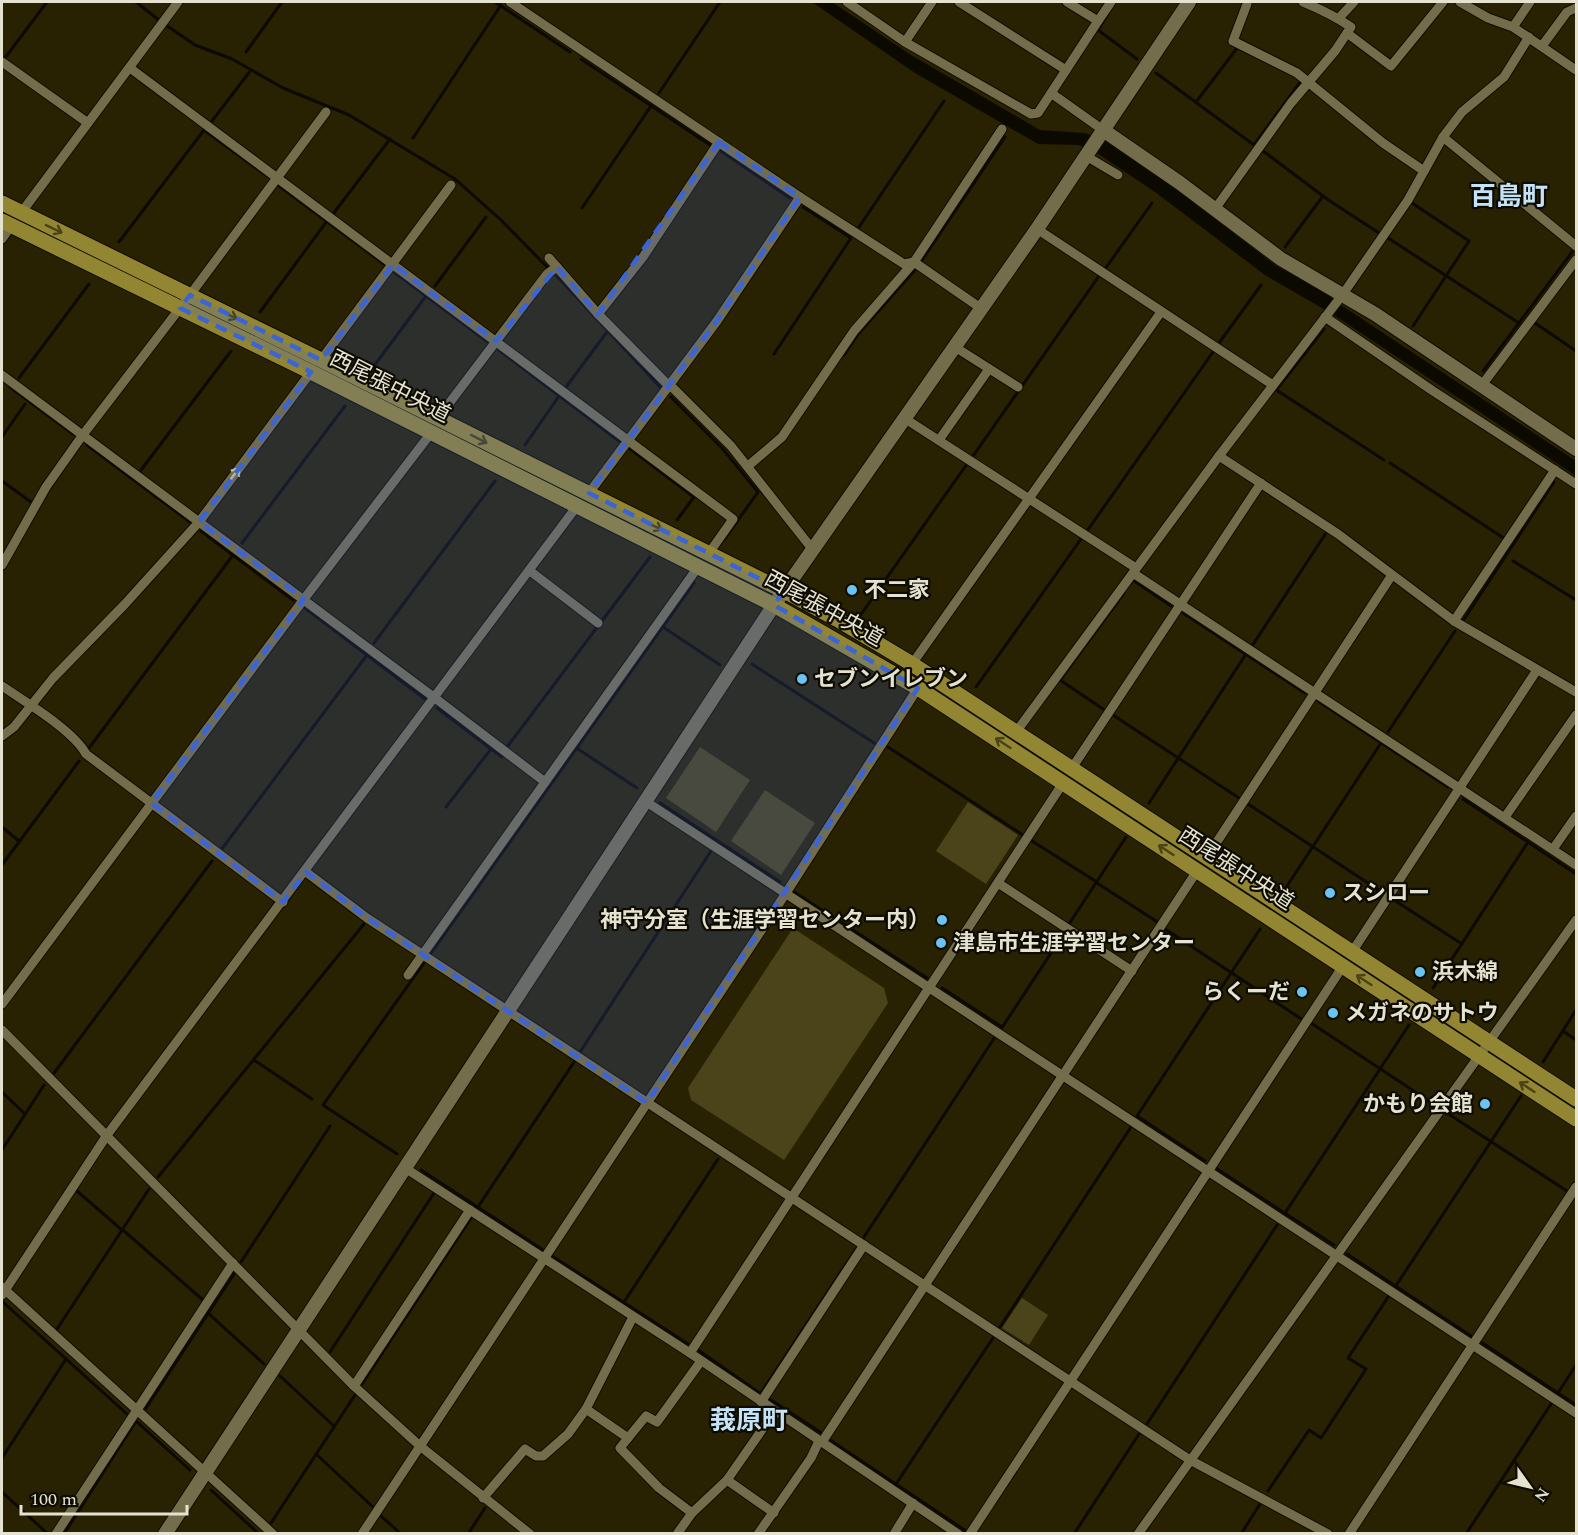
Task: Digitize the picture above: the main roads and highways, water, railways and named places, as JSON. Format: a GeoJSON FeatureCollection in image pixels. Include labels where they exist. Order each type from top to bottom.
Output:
{"type":"FeatureCollection","features":[{"type":"Feature","properties":{"kind":"main road","name":"西尾張中央道"},"geometry":{"type":"LineString","coordinates":[[2,203],[589,493],[840,621],[912,664],[1576,1099]]}},
{"type":"Feature","properties":{"kind":"main road","name":"西尾張中央道"},"geometry":{"type":"LineString","coordinates":[[6,223],[310,372],[774,605],[918,688],[1576,1119]]}},
{"type":"Feature","properties":{"kind":"waterway"},"geometry":{"type":"LineString","coordinates":[[5,58],[47,2]]}},
{"type":"Feature","properties":{"kind":"waterway"},"geometry":{"type":"LineString","coordinates":[[136,2],[195,45],[232,59],[283,88],[349,115],[455,179],[501,220],[549,269]]}},
{"type":"Feature","properties":{"kind":"waterway"},"geometry":{"type":"LineString","coordinates":[[246,52],[282,2]]}},
{"type":"Feature","properties":{"kind":"waterway"},"geometry":{"type":"LineString","coordinates":[[495,2],[570,52]]}},
{"type":"Feature","properties":{"kind":"waterway"},"geometry":{"type":"LineString","coordinates":[[659,93],[720,2]]}},
{"type":"Feature","properties":{"kind":"waterway"},"geometry":{"type":"LineString","coordinates":[[413,138],[501,5]]}},
{"type":"Feature","properties":{"kind":"waterway"},"geometry":{"type":"LineString","coordinates":[[1108,14],[1098,30],[1137,59]]}},
{"type":"Feature","properties":{"kind":"waterway"},"geometry":{"type":"LineString","coordinates":[[1196,102],[1238,47],[1236,47]]}},
{"type":"Feature","properties":{"kind":"waterway"},"geometry":{"type":"LineString","coordinates":[[581,59],[710,145]]}},
{"type":"Feature","properties":{"kind":"waterway"},"geometry":{"type":"LineString","coordinates":[[212,121],[251,70]]}},
{"type":"Feature","properties":{"kind":"waterway"},"geometry":{"type":"LineString","coordinates":[[1156,73],[1254,145]]}},
{"type":"Feature","properties":{"kind":"waterway"},"geometry":{"type":"LineString","coordinates":[[1254,145],[1301,81]]}},
{"type":"Feature","properties":{"kind":"waterway"},"geometry":{"type":"LineString","coordinates":[[859,227],[944,101]]}},
{"type":"Feature","properties":{"kind":"waterway"},"geometry":{"type":"LineString","coordinates":[[582,208],[651,106]]}},
{"type":"Feature","properties":{"kind":"waterway"},"geometry":{"type":"LineString","coordinates":[[119,242],[204,130],[267,176]]}},
{"type":"Feature","properties":{"kind":"waterway"},"geometry":{"type":"LineString","coordinates":[[922,260],[1005,137]]}},
{"type":"Feature","properties":{"kind":"waterway"},"geometry":{"type":"LineString","coordinates":[[333,214],[390,139]]}},
{"type":"Feature","properties":{"kind":"waterway"},"geometry":{"type":"LineString","coordinates":[[721,151],[790,198]]}},
{"type":"Feature","properties":{"kind":"waterway"},"geometry":{"type":"LineString","coordinates":[[1263,151],[1327,199],[1379,233]]}},
{"type":"Feature","properties":{"kind":"waterway"},"geometry":{"type":"LineString","coordinates":[[278,185],[384,264]]}},
{"type":"Feature","properties":{"kind":"waterway"},"geometry":{"type":"LineString","coordinates":[[1285,247],[1323,196]]}},
{"type":"Feature","properties":{"kind":"waterway"},"geometry":{"type":"LineString","coordinates":[[1105,269],[1152,203]]}},
{"type":"Feature","properties":{"kind":"waterway"},"geometry":{"type":"LineString","coordinates":[[1412,203],[1469,241],[1413,326]]}},
{"type":"Feature","properties":{"kind":"waterway"},"geometry":{"type":"LineString","coordinates":[[774,354],[851,238],[803,207]]}},
{"type":"Feature","properties":{"kind":"waterway"},"geometry":{"type":"LineString","coordinates":[[435,286],[486,217]]}},
{"type":"Feature","properties":{"kind":"waterway"},"geometry":{"type":"LineString","coordinates":[[260,312],[327,221]]}},
{"type":"Feature","properties":{"kind":"waterway"},"geometry":{"type":"LineString","coordinates":[[1388,238],[1519,323]]}},
{"type":"Feature","properties":{"kind":"waterway"},"geometry":{"type":"LineString","coordinates":[[1483,371],[1572,252]]}},
{"type":"Feature","properties":{"kind":"waterway"},"geometry":{"type":"LineString","coordinates":[[844,355],[859,333],[915,270]]}},
{"type":"Feature","properties":{"kind":"waterway"},"geometry":{"type":"LineString","coordinates":[[394,272],[488,342]]}},
{"type":"Feature","properties":{"kind":"waterway"},"geometry":{"type":"LineString","coordinates":[[554,273],[661,388]]}},
{"type":"Feature","properties":{"kind":"waterway"},"geometry":{"type":"LineString","coordinates":[[973,456],[1099,276]]}},
{"type":"Feature","properties":{"kind":"waterway"},"geometry":{"type":"LineString","coordinates":[[19,378],[89,284]]}},
{"type":"Feature","properties":{"kind":"waterway"},"geometry":{"type":"LineString","coordinates":[[1219,343],[1261,285]]}},
{"type":"Feature","properties":{"kind":"waterway"},"geometry":{"type":"LineString","coordinates":[[371,370],[426,296]]}},
{"type":"Feature","properties":{"kind":"waterway"},"geometry":{"type":"LineString","coordinates":[[1535,323],[1576,351]]}},
{"type":"Feature","properties":{"kind":"waterway"},"geometry":{"type":"LineString","coordinates":[[1324,329],[1277,389],[1384,460]]}},
{"type":"Feature","properties":{"kind":"waterway"},"geometry":{"type":"LineString","coordinates":[[566,387],[607,332]]}},
{"type":"Feature","properties":{"kind":"waterway"},"geometry":{"type":"LineString","coordinates":[[499,350],[619,441]]}},
{"type":"Feature","properties":{"kind":"waterway"},"geometry":{"type":"LineString","coordinates":[[141,470],[231,351]]}},
{"type":"Feature","properties":{"kind":"waterway"},"geometry":{"type":"LineString","coordinates":[[1087,531],[1213,352]]}},
{"type":"Feature","properties":{"kind":"waterway"},"geometry":{"type":"LineString","coordinates":[[10,387],[73,434]]}},
{"type":"Feature","properties":{"kind":"waterway"},"geometry":{"type":"LineString","coordinates":[[525,445],[559,396]]}},
{"type":"Feature","properties":{"kind":"waterway"},"geometry":{"type":"LineString","coordinates":[[671,397],[722,448],[758,492],[724,540]]}},
{"type":"Feature","properties":{"kind":"waterway"},"geometry":{"type":"LineString","coordinates":[[2,437],[25,404]]}},
{"type":"Feature","properties":{"kind":"waterway"},"geometry":{"type":"LineString","coordinates":[[242,543],[345,406]]}},
{"type":"Feature","properties":{"kind":"waterway"},"geometry":{"type":"LineString","coordinates":[[87,445],[190,522]]}},
{"type":"Feature","properties":{"kind":"waterway"},"geometry":{"type":"LineString","coordinates":[[629,448],[694,497],[677,520]]}},
{"type":"Feature","properties":{"kind":"waterway"},"geometry":{"type":"LineString","coordinates":[[1390,463],[1505,539]]}},
{"type":"Feature","properties":{"kind":"waterway"},"geometry":{"type":"LineString","coordinates":[[857,620],[967,464]]}},
{"type":"Feature","properties":{"kind":"waterway"},"geometry":{"type":"LineString","coordinates":[[2,481],[31,502]]}},
{"type":"Feature","properties":{"kind":"waterway"},"geometry":{"type":"LineString","coordinates":[[374,643],[495,481]]}},
{"type":"Feature","properties":{"kind":"waterway"},"geometry":{"type":"LineString","coordinates":[[1463,621],[1554,482]]}},
{"type":"Feature","properties":{"kind":"waterway"},"geometry":{"type":"LineString","coordinates":[[201,531],[293,600]]}},
{"type":"Feature","properties":{"kind":"waterway"},"geometry":{"type":"LineString","coordinates":[[1252,646],[1326,533]]}},
{"type":"Feature","properties":{"kind":"waterway"},"geometry":{"type":"LineString","coordinates":[[976,687],[1081,539]]}},
{"type":"Feature","properties":{"kind":"waterway"},"geometry":{"type":"LineString","coordinates":[[89,748],[233,555]]}},
{"type":"Feature","properties":{"kind":"waterway"},"geometry":{"type":"LineString","coordinates":[[507,747],[650,557]]}},
{"type":"Feature","properties":{"kind":"waterway"},"geometry":{"type":"LineString","coordinates":[[1513,561],[1576,600]]}},
{"type":"Feature","properties":{"kind":"waterway"},"geometry":{"type":"LineString","coordinates":[[1131,583],[1133,580],[1171,606]]}},
{"type":"Feature","properties":{"kind":"waterway"},"geometry":{"type":"LineString","coordinates":[[397,1154],[323,1105],[694,583]]}},
{"type":"Feature","properties":{"kind":"waterway"},"geometry":{"type":"LineString","coordinates":[[1106,711],[1060,680],[1124,593]]}},
{"type":"Feature","properties":{"kind":"waterway"},"geometry":{"type":"LineString","coordinates":[[305,608],[425,699]]}},
{"type":"Feature","properties":{"kind":"waterway"},"geometry":{"type":"LineString","coordinates":[[1183,613],[1305,693]]}},
{"type":"Feature","properties":{"kind":"waterway"},"geometry":{"type":"LineString","coordinates":[[663,627],[720,665]]}},
{"type":"Feature","properties":{"kind":"waterway"},"geometry":{"type":"LineString","coordinates":[[1388,732],[1455,631]]}},
{"type":"Feature","properties":{"kind":"waterway"},"geometry":{"type":"LineString","coordinates":[[1149,803],[1246,654]]}},
{"type":"Feature","properties":{"kind":"waterway"},"geometry":{"type":"LineString","coordinates":[[221,850],[367,655]]}},
{"type":"Feature","properties":{"kind":"waterway"},"geometry":{"type":"LineString","coordinates":[[752,664],[874,743]]}},
{"type":"Feature","properties":{"kind":"waterway"},"geometry":{"type":"LineString","coordinates":[[1318,701],[1448,787]]}},
{"type":"Feature","properties":{"kind":"waterway"},"geometry":{"type":"LineString","coordinates":[[437,708],[502,757]]}},
{"type":"Feature","properties":{"kind":"waterway"},"geometry":{"type":"LineString","coordinates":[[1113,715],[1239,798]]}},
{"type":"Feature","properties":{"kind":"waterway"},"geometry":{"type":"LineString","coordinates":[[1285,889],[1381,743]]}},
{"type":"Feature","properties":{"kind":"waterway"},"geometry":{"type":"LineString","coordinates":[[888,747],[1023,835]]}},
{"type":"Feature","properties":{"kind":"waterway"},"geometry":{"type":"LineString","coordinates":[[446,807],[491,749]]}},
{"type":"Feature","properties":{"kind":"waterway"},"geometry":{"type":"LineString","coordinates":[[578,749],[637,788]]}},
{"type":"Feature","properties":{"kind":"waterway"},"geometry":{"type":"LineString","coordinates":[[2,865],[79,761]]}},
{"type":"Feature","properties":{"kind":"waterway"},"geometry":{"type":"LineString","coordinates":[[1463,799],[1576,874]]}},
{"type":"Feature","properties":{"kind":"waterway"},"geometry":{"type":"LineString","coordinates":[[660,803],[780,882]]}},
{"type":"Feature","properties":{"kind":"waterway"},"geometry":{"type":"LineString","coordinates":[[1248,804],[1383,893]]}},
{"type":"Feature","properties":{"kind":"waterway"},"geometry":{"type":"LineString","coordinates":[[2,827],[19,841]]}},
{"type":"Feature","properties":{"kind":"waterway"},"geometry":{"type":"LineString","coordinates":[[1069,924],[1126,837]]}},
{"type":"Feature","properties":{"kind":"waterway"},"geometry":{"type":"LineString","coordinates":[[1032,841],[1097,882]]}},
{"type":"Feature","properties":{"kind":"waterway"},"geometry":{"type":"LineString","coordinates":[[1433,988],[1528,842]]}},
{"type":"Feature","properties":{"kind":"waterway"},"geometry":{"type":"LineString","coordinates":[[580,1052],[711,851]]}},
{"type":"Feature","properties":{"kind":"waterway"},"geometry":{"type":"LineString","coordinates":[[54,1073],[212,861]]}},
{"type":"Feature","properties":{"kind":"waterway"},"geometry":{"type":"LineString","coordinates":[[1097,883],[1159,923]]}},
{"type":"Feature","properties":{"kind":"waterway"},"geometry":{"type":"LineString","coordinates":[[794,892],[927,978]]}},
{"type":"Feature","properties":{"kind":"waterway"},"geometry":{"type":"LineString","coordinates":[[1394,900],[1462,944]]}},
{"type":"Feature","properties":{"kind":"waterway"},"geometry":{"type":"LineString","coordinates":[[158,1177],[364,924]]}},
{"type":"Feature","properties":{"kind":"waterway"},"geometry":{"type":"LineString","coordinates":[[1165,929],[1303,1020]]}},
{"type":"Feature","properties":{"kind":"waterway"},"geometry":{"type":"LineString","coordinates":[[1205,1161],[1137,1116],[1260,929]]}},
{"type":"Feature","properties":{"kind":"waterway"},"geometry":{"type":"LineString","coordinates":[[1001,1029],[1065,932]]}},
{"type":"Feature","properties":{"kind":"waterway"},"geometry":{"type":"LineString","coordinates":[[942,988],[1002,1027]]}},
{"type":"Feature","properties":{"kind":"waterway"},"geometry":{"type":"LineString","coordinates":[[1543,1062],[1576,1010]]}},
{"type":"Feature","properties":{"kind":"waterway"},"geometry":{"type":"LineString","coordinates":[[1311,1023],[1435,1105]]}},
{"type":"Feature","properties":{"kind":"waterway"},"geometry":{"type":"LineString","coordinates":[[1285,1213],[1409,1025]]}},
{"type":"Feature","properties":{"kind":"waterway"},"geometry":{"type":"LineString","coordinates":[[1563,1031],[1576,1040]]}},
{"type":"Feature","properties":{"kind":"waterway"},"geometry":{"type":"LineString","coordinates":[[864,1237],[995,1037]]}},
{"type":"Feature","properties":{"kind":"waterway"},"geometry":{"type":"LineString","coordinates":[[254,1060],[312,1099]]}},
{"type":"Feature","properties":{"kind":"waterway"},"geometry":{"type":"LineString","coordinates":[[476,1210],[574,1062]]}},
{"type":"Feature","properties":{"kind":"waterway"},"geometry":{"type":"LineString","coordinates":[[2,1150],[44,1085]]}},
{"type":"Feature","properties":{"kind":"waterway"},"geometry":{"type":"LineString","coordinates":[[2,1092],[25,1114]]}},
{"type":"Feature","properties":{"kind":"waterway"},"geometry":{"type":"LineString","coordinates":[[1395,1287],[1521,1096]]}},
{"type":"Feature","properties":{"kind":"waterway"},"geometry":{"type":"LineString","coordinates":[[1447,1113],[1567,1191]]}},
{"type":"Feature","properties":{"kind":"waterway"},"geometry":{"type":"LineString","coordinates":[[241,1262],[330,1126]]}},
{"type":"Feature","properties":{"kind":"waterway"},"geometry":{"type":"LineString","coordinates":[[1000,1327],[1131,1127]]}},
{"type":"Feature","properties":{"kind":"waterway"},"geometry":{"type":"LineString","coordinates":[[624,1302],[718,1159]]}},
{"type":"Feature","properties":{"kind":"waterway"},"geometry":{"type":"LineString","coordinates":[[1217,1169],[1334,1245]]}},
{"type":"Feature","properties":{"kind":"waterway"},"geometry":{"type":"LineString","coordinates":[[421,1170],[543,1250]]}},
{"type":"Feature","properties":{"kind":"waterway"},"geometry":{"type":"LineString","coordinates":[[57,1329],[149,1189]]}},
{"type":"Feature","properties":{"kind":"waterway"},"geometry":{"type":"LineString","coordinates":[[77,1191],[122,1230]]}},
{"type":"Feature","properties":{"kind":"waterway"},"geometry":{"type":"LineString","coordinates":[[330,1352],[434,1193]]}},
{"type":"Feature","properties":{"kind":"waterway"},"geometry":{"type":"LineString","coordinates":[[362,1384],[471,1218]]}},
{"type":"Feature","properties":{"kind":"waterway"},"geometry":{"type":"LineString","coordinates":[[1147,1424],[1277,1225]]}},
{"type":"Feature","properties":{"kind":"waterway"},"geometry":{"type":"LineString","coordinates":[[123,1230],[203,1300]]}},
{"type":"Feature","properties":{"kind":"waterway"},"geometry":{"type":"LineString","coordinates":[[761,1393],[856,1249]]}},
{"type":"Feature","properties":{"kind":"waterway"},"geometry":{"type":"LineString","coordinates":[[1347,1254],[1471,1336]]}},
{"type":"Feature","properties":{"kind":"waterway"},"geometry":{"type":"LineString","coordinates":[[552,1256],[688,1344]]}},
{"type":"Feature","properties":{"kind":"waterway"},"geometry":{"type":"LineString","coordinates":[[144,1411],[234,1274]]}},
{"type":"Feature","properties":{"kind":"waterway"},"geometry":{"type":"LineString","coordinates":[[1268,1491],[1309,1430],[1321,1438],[1366,1369],[1348,1358],[1388,1297]]}},
{"type":"Feature","properties":{"kind":"waterway"},"geometry":{"type":"LineString","coordinates":[[4,1303],[127,1414]]}},
{"type":"Feature","properties":{"kind":"waterway"},"geometry":{"type":"LineString","coordinates":[[208,1313],[264,1364]]}},
{"type":"Feature","properties":{"kind":"waterway"},"geometry":{"type":"LineString","coordinates":[[896,1484],[993,1338]]}},
{"type":"Feature","properties":{"kind":"waterway"},"geometry":{"type":"LineString","coordinates":[[1481,1342],[1576,1405]]}},
{"type":"Feature","properties":{"kind":"waterway"},"geometry":{"type":"LineString","coordinates":[[698,1350],[761,1394]]}},
{"type":"Feature","properties":{"kind":"waterway"},"geometry":{"type":"LineString","coordinates":[[2,1458],[66,1359]]}},
{"type":"Feature","properties":{"kind":"waterway"},"geometry":{"type":"LineString","coordinates":[[1558,1393],[1576,1365]]}},
{"type":"Feature","properties":{"kind":"waterway"},"geometry":{"type":"LineString","coordinates":[[280,1376],[334,1426]]}},
{"type":"Feature","properties":{"kind":"waterway"},"geometry":{"type":"LineString","coordinates":[[271,1523],[355,1395]]}},
{"type":"Feature","properties":{"kind":"waterway"},"geometry":{"type":"LineString","coordinates":[[768,1398],[823,1434]]}},
{"type":"Feature","properties":{"kind":"waterway"},"geometry":{"type":"LineString","coordinates":[[1466,1534],[1551,1404]]}},
{"type":"Feature","properties":{"kind":"waterway"},"geometry":{"type":"LineString","coordinates":[[64,1534],[136,1421],[190,1470]]}},
{"type":"Feature","properties":{"kind":"waterway"},"geometry":{"type":"LineString","coordinates":[[1074,1534],[1139,1434]]}},
{"type":"Feature","properties":{"kind":"waterway"},"geometry":{"type":"LineString","coordinates":[[830,1440],[966,1531]]}},
{"type":"Feature","properties":{"kind":"waterway"},"geometry":{"type":"LineString","coordinates":[[316,1454],[373,1507]]}},
{"type":"Feature","properties":{"kind":"waterway"},"geometry":{"type":"LineString","coordinates":[[211,1490],[259,1534]]}},
{"type":"Feature","properties":{"kind":"waterway"},"geometry":{"type":"LineString","coordinates":[[2,1492],[48,1534]]}},
{"type":"Feature","properties":{"kind":"waterway"},"geometry":{"type":"LineString","coordinates":[[1241,1534],[1260,1504]]}},
{"type":"Feature","properties":{"kind":"waterway"},"geometry":{"type":"LineString","coordinates":[[468,1534],[485,1508]]}},
{"type":"Feature","properties":{"kind":"waterway"},"geometry":{"type":"LineString","coordinates":[[381,1516],[401,1534]]}},
{"type":"Feature","properties":{"kind":"place","name":"不二家"},"geometry":{"type":"Point","coordinates":[852,590]}},
{"type":"Feature","properties":{"kind":"place","name":"セブンイレブン"},"geometry":{"type":"Point","coordinates":[802,679]}},
{"type":"Feature","properties":{"kind":"place","name":"スシロー"},"geometry":{"type":"Point","coordinates":[1330,893]}},
{"type":"Feature","properties":{"kind":"place","name":"神守分室（生涯学習センター内）"},"geometry":{"type":"Point","coordinates":[942,920]}},
{"type":"Feature","properties":{"kind":"place","name":"津島市生涯学習センター"},"geometry":{"type":"Point","coordinates":[941,943]}},
{"type":"Feature","properties":{"kind":"place","name":"浜木綿"},"geometry":{"type":"Point","coordinates":[1420,972]}},
{"type":"Feature","properties":{"kind":"place","name":"らくーだ"},"geometry":{"type":"Point","coordinates":[1302,992]}},
{"type":"Feature","properties":{"kind":"place","name":"メガネのサトウ"},"geometry":{"type":"Point","coordinates":[1333,1013]}},
{"type":"Feature","properties":{"kind":"place","name":"かもり会館"},"geometry":{"type":"Point","coordinates":[1485,1104]}},
{"type":"Feature","properties":{"kind":"district","name":"百島町"},"geometry":{"type":"Point","coordinates":[1509,197]}},
{"type":"Feature","properties":{"kind":"district","name":"莪原町"},"geometry":{"type":"Point","coordinates":[749,1421]}}]}
